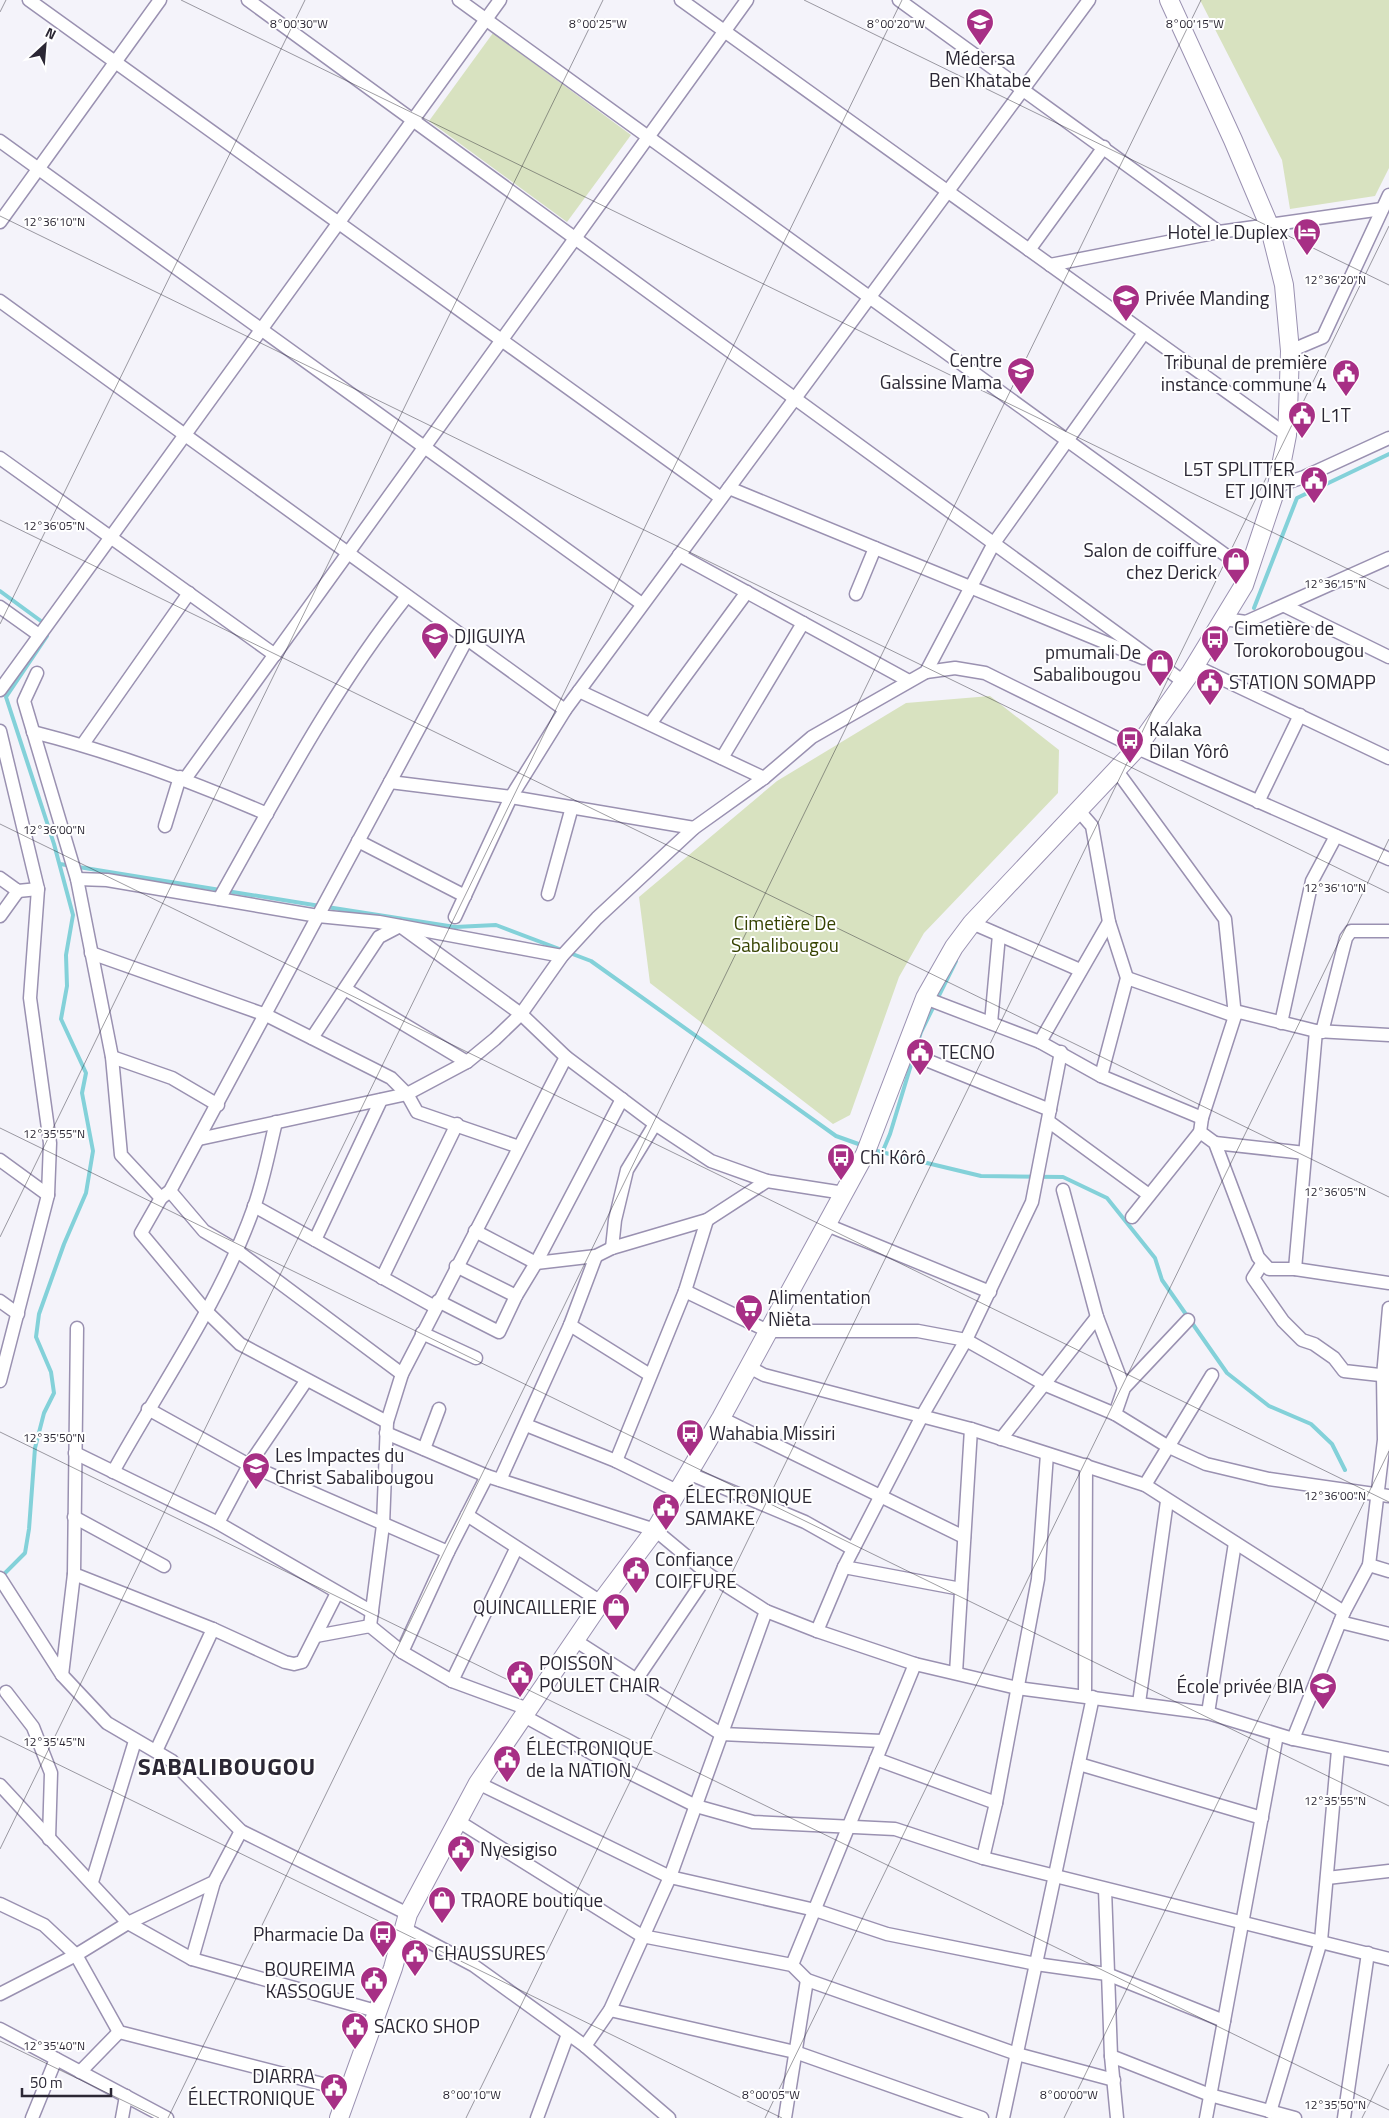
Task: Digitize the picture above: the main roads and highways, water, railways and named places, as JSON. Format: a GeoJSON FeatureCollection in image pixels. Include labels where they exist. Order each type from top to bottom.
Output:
{"type":"FeatureCollection","features":[{"type":"Feature","properties":{"kind":"main road"},"geometry":{"type":"LineString","coordinates":[[339,2118],[393,1968],[406,1921],[458,1821],[478,1783],[601,1602],[654,1530],[721,1418],[867,1149],[925,998],[954,947],[972,923],[1137,748],[1196,666],[1244,584],[1249,572],[1277,486],[1287,435],[1290,351],[1284,285],[1269,225],[1233,140],[1169,0]]}},
{"type":"Feature","properties":{"kind":"waterway"},"geometry":{"type":"LineString","coordinates":[[1254,608],[1297,498],[1389,454]]}},
{"type":"Feature","properties":{"kind":"waterway"},"geometry":{"type":"LineString","coordinates":[[0,591],[45,624]]}},
{"type":"Feature","properties":{"kind":"waterway"},"geometry":{"type":"LineString","coordinates":[[1,1577],[25,1553],[29,1529],[35,1448],[44,1413],[54,1393],[51,1372],[36,1337],[39,1314],[64,1244],[86,1193],[93,1151],[82,1093],[86,1073],[61,1019],[67,986],[66,955],[73,915],[54,844],[6,697],[47,636]]}},
{"type":"Feature","properties":{"kind":"waterway"},"geometry":{"type":"LineString","coordinates":[[60,864],[320,906]]}},
{"type":"Feature","properties":{"kind":"waterway"},"geometry":{"type":"LineString","coordinates":[[327,907],[455,927],[496,925],[591,961],[836,1136],[864,1146]]}},
{"type":"Feature","properties":{"kind":"waterway"},"geometry":{"type":"LineString","coordinates":[[882,1153],[890,1134],[921,1032],[956,961]]}},
{"type":"Feature","properties":{"kind":"waterway"},"geometry":{"type":"LineString","coordinates":[[873,1150],[981,1176],[1063,1177],[1107,1198],[1155,1258],[1162,1280],[1227,1373],[1269,1406],[1311,1424],[1332,1444],[1345,1470]]}},
{"type":"Feature","properties":{"kind":"place","name":"Médersa Ben Khatabe"},"geometry":{"type":"Point","coordinates":[980,46]}},
{"type":"Feature","properties":{"kind":"place","name":"Hotel le Duplex"},"geometry":{"type":"Point","coordinates":[1307,256]}},
{"type":"Feature","properties":{"kind":"place","name":"Privée Manding"},"geometry":{"type":"Point","coordinates":[1126,322]}},
{"type":"Feature","properties":{"kind":"place","name":"Centre Galssine Mama"},"geometry":{"type":"Point","coordinates":[1021,395]}},
{"type":"Feature","properties":{"kind":"place","name":"Tribunal de première instance commune 4"},"geometry":{"type":"Point","coordinates":[1346,397]}},
{"type":"Feature","properties":{"kind":"place","name":"L1T"},"geometry":{"type":"Point","coordinates":[1302,439]}},
{"type":"Feature","properties":{"kind":"place","name":"L5T SPLITTER ET JOINT"},"geometry":{"type":"Point","coordinates":[1314,504]}},
{"type":"Feature","properties":{"kind":"place","name":"Salon de coiffure chez Derick"},"geometry":{"type":"Point","coordinates":[1236,585]}},
{"type":"Feature","properties":{"kind":"place","name":"DJIGUIYA"},"geometry":{"type":"Point","coordinates":[435,660]}},
{"type":"Feature","properties":{"kind":"place","name":"Cimetière de Torokorobougou"},"geometry":{"type":"Point","coordinates":[1215,663]}},
{"type":"Feature","properties":{"kind":"place","name":"pmumali De Sabalibougou"},"geometry":{"type":"Point","coordinates":[1160,687]}},
{"type":"Feature","properties":{"kind":"place","name":"STATION SOMAPP"},"geometry":{"type":"Point","coordinates":[1210,706]}},
{"type":"Feature","properties":{"kind":"place","name":"Kalaka Dilan Yôrô"},"geometry":{"type":"Point","coordinates":[1130,764]}},
{"type":"Feature","properties":{"kind":"place","name":"TECNO"},"geometry":{"type":"Point","coordinates":[920,1076]}},
{"type":"Feature","properties":{"kind":"place","name":"Chi Kôrô"},"geometry":{"type":"Point","coordinates":[841,1181]}},
{"type":"Feature","properties":{"kind":"place","name":"Alimentation Nièta"},"geometry":{"type":"Point","coordinates":[749,1332]}},
{"type":"Feature","properties":{"kind":"place","name":"Wahabia Missiri"},"geometry":{"type":"Point","coordinates":[690,1457]}},
{"type":"Feature","properties":{"kind":"place","name":"Les Impactes du Christ Sabalibougou"},"geometry":{"type":"Point","coordinates":[256,1490]}},
{"type":"Feature","properties":{"kind":"place","name":"ÉLECTRONIQUE SAMAKE"},"geometry":{"type":"Point","coordinates":[666,1531]}},
{"type":"Feature","properties":{"kind":"place","name":"Confiance COIFFURE"},"geometry":{"type":"Point","coordinates":[636,1594]}},
{"type":"Feature","properties":{"kind":"place","name":"QUINCAILLERIE"},"geometry":{"type":"Point","coordinates":[616,1631]}},
{"type":"Feature","properties":{"kind":"place","name":"POISSON POULET CHAIR"},"geometry":{"type":"Point","coordinates":[520,1698]}},
{"type":"Feature","properties":{"kind":"place","name":"École privée BIA"},"geometry":{"type":"Point","coordinates":[1323,1710]}},
{"type":"Feature","properties":{"kind":"place","name":"ÉLECTRONIQUE de la NATION"},"geometry":{"type":"Point","coordinates":[507,1783]}},
{"type":"Feature","properties":{"kind":"place","name":"Nyesigiso"},"geometry":{"type":"Point","coordinates":[461,1873]}},
{"type":"Feature","properties":{"kind":"place","name":"TRAORE boutique"},"geometry":{"type":"Point","coordinates":[442,1924]}},
{"type":"Feature","properties":{"kind":"place","name":"Pharmacie Da"},"geometry":{"type":"Point","coordinates":[383,1958]}},
{"type":"Feature","properties":{"kind":"place","name":"CHAUSSURES"},"geometry":{"type":"Point","coordinates":[415,1977]}},
{"type":"Feature","properties":{"kind":"place","name":"BOUREIMA KASSOGUE"},"geometry":{"type":"Point","coordinates":[374,2004]}},
{"type":"Feature","properties":{"kind":"place","name":"SACKO SHOP"},"geometry":{"type":"Point","coordinates":[355,2050]}},
{"type":"Feature","properties":{"kind":"place","name":"DIARRA ÉLECTRONIQUE"},"geometry":{"type":"Point","coordinates":[334,2111]}},
{"type":"Feature","properties":{"kind":"district","name":"SABALIBOUGOU"},"geometry":{"type":"Point","coordinates":[227,1767]}},
{"type":"Feature","properties":{"kind":"park label","name":"Cimetière De Sabalibougou"},"geometry":{"type":"Point","coordinates":[785,934]}}]}
